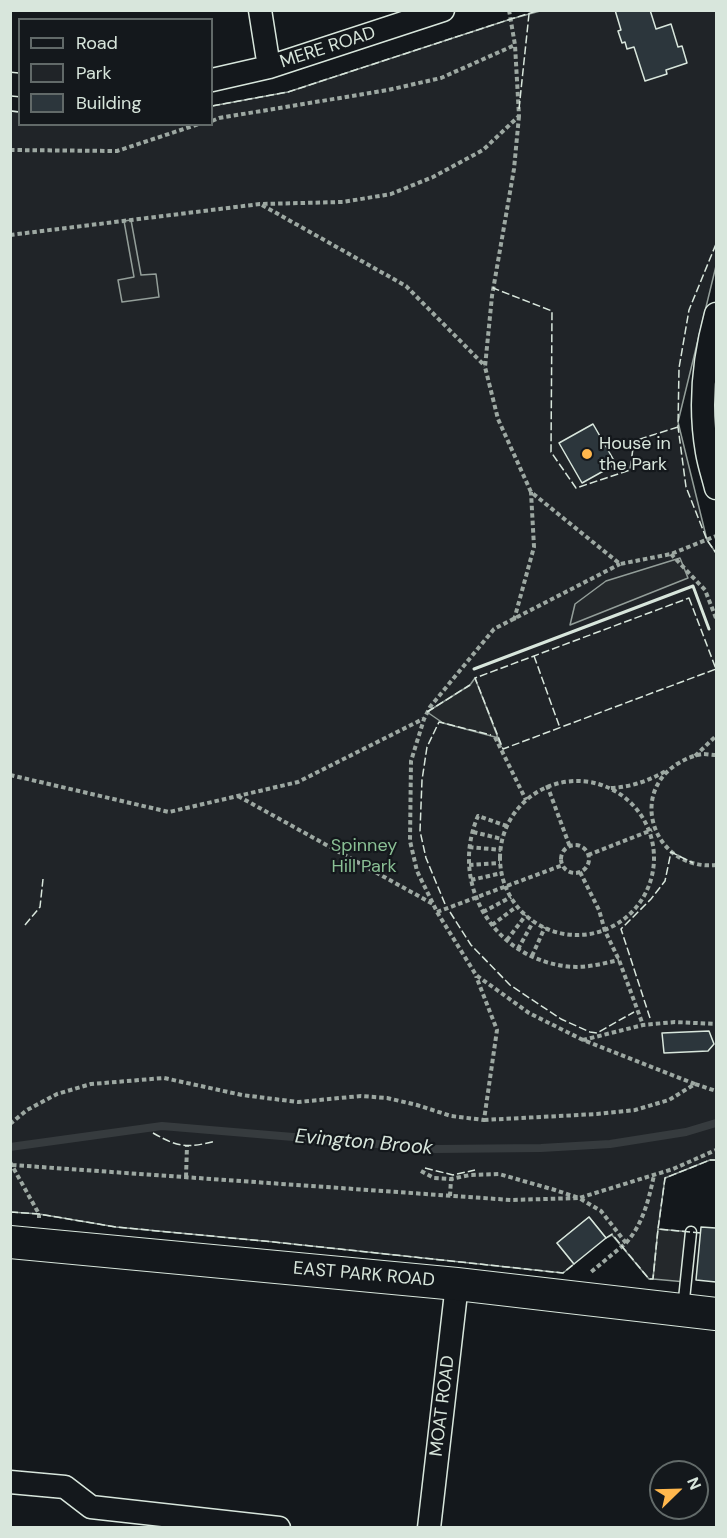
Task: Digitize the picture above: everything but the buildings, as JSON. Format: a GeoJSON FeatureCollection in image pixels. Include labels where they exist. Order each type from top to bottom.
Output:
{"type":"FeatureCollection","features":[{"type":"Feature","properties":{"kind":"main road","name":"EAST PARK ROAD"},"geometry":{"type":"LineString","coordinates":[[24,1244],[457,1284],[717,1314]]}},
{"type":"Feature","properties":{"kind":"street"},"geometry":{"type":"LineString","coordinates":[[260,10],[269,67]]}},
{"type":"Feature","properties":{"kind":"street","name":"MERE ROAD"},"geometry":{"type":"LineString","coordinates":[[213,80],[269,67],[443,10]]}},
{"type":"Feature","properties":{"kind":"street"},"geometry":{"type":"LineString","coordinates":[[716,315],[705,368],[704,412],[707,452],[717,488]]}},
{"type":"Feature","properties":{"kind":"street","name":"MOAT ROAD"},"geometry":{"type":"LineString","coordinates":[[429,1527],[457,1284]]}},
{"type":"Feature","properties":{"kind":"street"},"geometry":{"type":"LineString","coordinates":[[10,1482],[65,1487],[90,1517],[279,1527]]}},
{"type":"Feature","properties":{"kind":"lane"},"geometry":{"type":"LineString","coordinates":[[683,1310],[691,1232]]}},
{"type":"Feature","properties":{"kind":"path"},"geometry":{"type":"LineString","coordinates":[[509,10],[515,45],[519,116],[514,169],[492,296],[486,367],[498,419],[531,492],[534,547],[514,620]]}},
{"type":"Feature","properties":{"kind":"path"},"geometry":{"type":"LineString","coordinates":[[213,121],[388,90],[441,78],[515,45]]}},
{"type":"Feature","properties":{"kind":"path"},"geometry":{"type":"LineString","coordinates":[[10,235],[260,204],[343,202],[391,194],[433,177],[483,150],[519,116]]}},
{"type":"Feature","properties":{"kind":"path"},"geometry":{"type":"LineString","coordinates":[[10,150],[117,151],[193,126]]}},
{"type":"Feature","properties":{"kind":"path"},"geometry":{"type":"LineString","coordinates":[[260,204],[406,286],[486,367]]}},
{"type":"Feature","properties":{"kind":"path"},"geometry":{"type":"LineString","coordinates":[[531,492],[620,564]]}},
{"type":"Feature","properties":{"kind":"path"},"geometry":{"type":"LineString","coordinates":[[484,1120],[497,1030],[476,975],[437,912],[417,871],[410,842],[411,761],[424,719],[430,707],[494,629],[620,564],[671,554],[717,536]]}},
{"type":"Feature","properties":{"kind":"path"},"geometry":{"type":"LineString","coordinates":[[671,554],[705,590],[717,618]]}},
{"type":"Feature","properties":{"kind":"path"},"geometry":{"type":"LineString","coordinates":[[10,775],[169,812],[298,782],[424,719]]}},
{"type":"Feature","properties":{"kind":"path"},"geometry":{"type":"LineString","coordinates":[[694,756],[717,736]]}},
{"type":"Feature","properties":{"kind":"path"},"geometry":{"type":"LineString","coordinates":[[495,737],[526,800]]}},
{"type":"Feature","properties":{"kind":"path"},"geometry":{"type":"LineString","coordinates":[[609,788],[630,786],[654,778],[694,756],[717,755]]}},
{"type":"Feature","properties":{"kind":"path"},"geometry":{"type":"LineString","coordinates":[[669,769],[658,784],[652,801],[652,820],[653,829],[655,853],[652,878],[642,901],[624,920],[605,931],[579,936],[555,932],[533,922],[516,907],[504,886],[500,863],[502,839],[513,813],[547,785],[573,780],[597,782],[619,792],[637,808],[653,829],[659,838],[670,852],[686,862],[704,866],[717,865]]}},
{"type":"Feature","properties":{"kind":"path"},"geometry":{"type":"LineString","coordinates":[[547,785],[570,847]]}},
{"type":"Feature","properties":{"kind":"path"},"geometry":{"type":"LineString","coordinates":[[238,796],[434,905]]}},
{"type":"Feature","properties":{"kind":"path"},"geometry":{"type":"LineString","coordinates":[[507,826],[478,816],[469,847],[469,865],[475,897],[492,925],[518,949],[542,961],[566,967],[591,966],[619,960]]}},
{"type":"Feature","properties":{"kind":"path"},"geometry":{"type":"LineString","coordinates":[[588,855],[653,829]]}},
{"type":"Feature","properties":{"kind":"path"},"geometry":{"type":"LineString","coordinates":[[473,832],[502,839]]}},
{"type":"Feature","properties":{"kind":"path"},"geometry":{"type":"LineString","coordinates":[[469,847],[501,850]]}},
{"type":"Feature","properties":{"kind":"path"},"geometry":{"type":"LineString","coordinates":[[570,847],[580,847],[588,855],[588,862],[580,872],[570,872],[562,865],[562,854],[570,847]]}},
{"type":"Feature","properties":{"kind":"path"},"geometry":{"type":"LineString","coordinates":[[469,865],[500,863]]}},
{"type":"Feature","properties":{"kind":"path"},"geometry":{"type":"LineString","coordinates":[[437,912],[562,865]]}},
{"type":"Feature","properties":{"kind":"path"},"geometry":{"type":"LineString","coordinates":[[580,872],[599,910],[605,931],[619,960],[643,1025]]}},
{"type":"Feature","properties":{"kind":"path"},"geometry":{"type":"LineString","coordinates":[[471,880],[502,873]]}},
{"type":"Feature","properties":{"kind":"path"},"geometry":{"type":"LineString","coordinates":[[483,912],[511,897]]}},
{"type":"Feature","properties":{"kind":"path"},"geometry":{"type":"LineString","coordinates":[[492,925],[516,907]]}},
{"type":"Feature","properties":{"kind":"path"},"geometry":{"type":"LineString","coordinates":[[507,940],[526,915]]}},
{"type":"Feature","properties":{"kind":"path"},"geometry":{"type":"LineString","coordinates":[[518,949],[533,922]]}},
{"type":"Feature","properties":{"kind":"path"},"geometry":{"type":"LineString","coordinates":[[532,956],[545,927]]}},
{"type":"Feature","properties":{"kind":"path"},"geometry":{"type":"LineString","coordinates":[[476,975],[530,1013],[582,1040],[717,1091]]}},
{"type":"Feature","properties":{"kind":"path"},"geometry":{"type":"LineString","coordinates":[[582,1040],[643,1025],[675,1022],[717,1024]]}},
{"type":"Feature","properties":{"kind":"path"},"geometry":{"type":"LineString","coordinates":[[10,1124],[27,1110],[57,1094],[91,1084],[164,1078],[242,1095],[298,1102],[361,1096],[387,1098],[451,1116],[484,1120],[635,1110],[669,1100],[695,1084]]}},
{"type":"Feature","properties":{"kind":"path"},"geometry":{"type":"LineString","coordinates":[[186,1177],[187,1146]]}},
{"type":"Feature","properties":{"kind":"path"},"geometry":{"type":"LineString","coordinates":[[11,1164],[511,1200],[579,1198],[673,1169],[717,1150]]}},
{"type":"Feature","properties":{"kind":"path"},"geometry":{"type":"LineString","coordinates":[[11,1164],[39,1215],[24,1244]]}},
{"type":"Feature","properties":{"kind":"path"},"geometry":{"type":"LineString","coordinates":[[421,1171],[434,1178],[451,1179],[470,1175],[499,1174],[579,1198],[601,1211],[627,1243]]}},
{"type":"Feature","properties":{"kind":"path"},"geometry":{"type":"LineString","coordinates":[[563,1296],[627,1243],[634,1234],[649,1198],[654,1174]]}},
{"type":"Feature","properties":{"kind":"path"},"geometry":{"type":"LineString","coordinates":[[450,1196],[451,1179]]}},
{"type":"Feature","properties":{"kind":"green space","name":"Spinney Hill Park"},"geometry":{"type":"Polygon","coordinates":[[[540,11],[716,11],[716,266],[678,422],[707,540],[716,553],[716,1160],[710,1160],[665,1178],[653,1279],[649,1279],[612,1235],[606,1238],[589,1217],[557,1243],[574,1264],[563,1273],[116,1227],[39,1214],[11,1212],[11,111],[18,112],[18,126],[213,126],[213,106],[288,92],[540,11]]]}},
{"type":"Feature","properties":{"kind":"shaded area"},"geometry":{"type":"Polygon","coordinates":[[[131,220],[141,275],[156,274],[159,297],[122,302],[118,280],[134,277],[124,221],[131,220]]]}},
{"type":"Feature","properties":{"kind":"shaded area"},"geometry":{"type":"Polygon","coordinates":[[[680,558],[688,578],[570,625],[575,604],[606,581],[680,558]]]}},
{"type":"Feature","properties":{"kind":"shaded area"},"geometry":{"type":"Polygon","coordinates":[[[475,678],[500,743],[495,737],[443,723],[427,712],[470,685],[475,678]]]}},
{"type":"Feature","properties":{"kind":"shaded area"},"geometry":{"type":"Polygon","coordinates":[[[658,1229],[691,1232],[686,1282],[653,1279],[658,1229]]]}},
{"type":"Feature","properties":{"kind":"waterway","name":"Evington Brook"},"geometry":{"type":"LineString","coordinates":[[10,1147],[162,1126],[436,1149],[541,1148],[610,1144],[686,1132],[716,1123]]}},
{"type":"Feature","properties":{"kind":"fence"},"geometry":{"type":"LineString","coordinates":[[213,106],[288,92],[540,10]]}},
{"type":"Feature","properties":{"kind":"fence"},"geometry":{"type":"LineString","coordinates":[[519,109],[529,14]]}},
{"type":"Feature","properties":{"kind":"fence"},"geometry":{"type":"LineString","coordinates":[[10,111],[18,112]]}},
{"type":"Feature","properties":{"kind":"fence"},"geometry":{"type":"LineString","coordinates":[[716,244],[689,310],[679,368],[678,427],[686,487],[707,540],[716,553]]}},
{"type":"Feature","properties":{"kind":"fence"},"geometry":{"type":"LineString","coordinates":[[494,287],[552,311],[551,452],[576,488],[630,470],[634,441],[678,427]]}},
{"type":"Feature","properties":{"kind":"fence"},"geometry":{"type":"LineString","coordinates":[[689,598],[716,669],[503,749],[475,678],[689,598]]}},
{"type":"Feature","properties":{"kind":"fence"},"geometry":{"type":"LineString","coordinates":[[534,656],[560,728]]}},
{"type":"Feature","properties":{"kind":"fence"},"geometry":{"type":"LineString","coordinates":[[427,712],[470,685]]}},
{"type":"Feature","properties":{"kind":"fence"},"geometry":{"type":"LineString","coordinates":[[445,904],[426,858],[420,831],[422,780],[427,747],[439,722],[491,735]]}},
{"type":"Feature","properties":{"kind":"fence"},"geometry":{"type":"LineString","coordinates":[[650,1018],[621,929],[651,899],[665,881],[671,852],[693,863]]}},
{"type":"Feature","properties":{"kind":"fence"},"geometry":{"type":"LineString","coordinates":[[25,925],[40,907],[43,879]]}},
{"type":"Feature","properties":{"kind":"fence"},"geometry":{"type":"LineString","coordinates":[[450,912],[471,945],[510,985],[561,1019],[597,1033],[634,1012]]}},
{"type":"Feature","properties":{"kind":"fence"},"geometry":{"type":"LineString","coordinates":[[153,1133],[170,1142],[191,1146],[216,1141]]}},
{"type":"Feature","properties":{"kind":"fence"},"geometry":{"type":"LineString","coordinates":[[701,1233],[658,1229],[665,1178],[710,1160],[716,1160]]}},
{"type":"Feature","properties":{"kind":"fence"},"geometry":{"type":"LineString","coordinates":[[425,1168],[453,1175],[475,1170]]}},
{"type":"Feature","properties":{"kind":"fence"},"geometry":{"type":"LineString","coordinates":[[10,1212],[39,1214],[116,1227],[563,1273],[574,1264]]}},
{"type":"Feature","properties":{"kind":"fence"},"geometry":{"type":"LineString","coordinates":[[606,1238],[612,1234],[649,1279],[653,1279],[658,1229]]}},
{"type":"Feature","properties":{"kind":"wall"},"geometry":{"type":"LineString","coordinates":[[474,669],[693,586],[709,629]]}},
{"type":"Feature","properties":{"kind":"place","name":"House in the Park"},"geometry":{"type":"Point","coordinates":[587,454]}}]}
